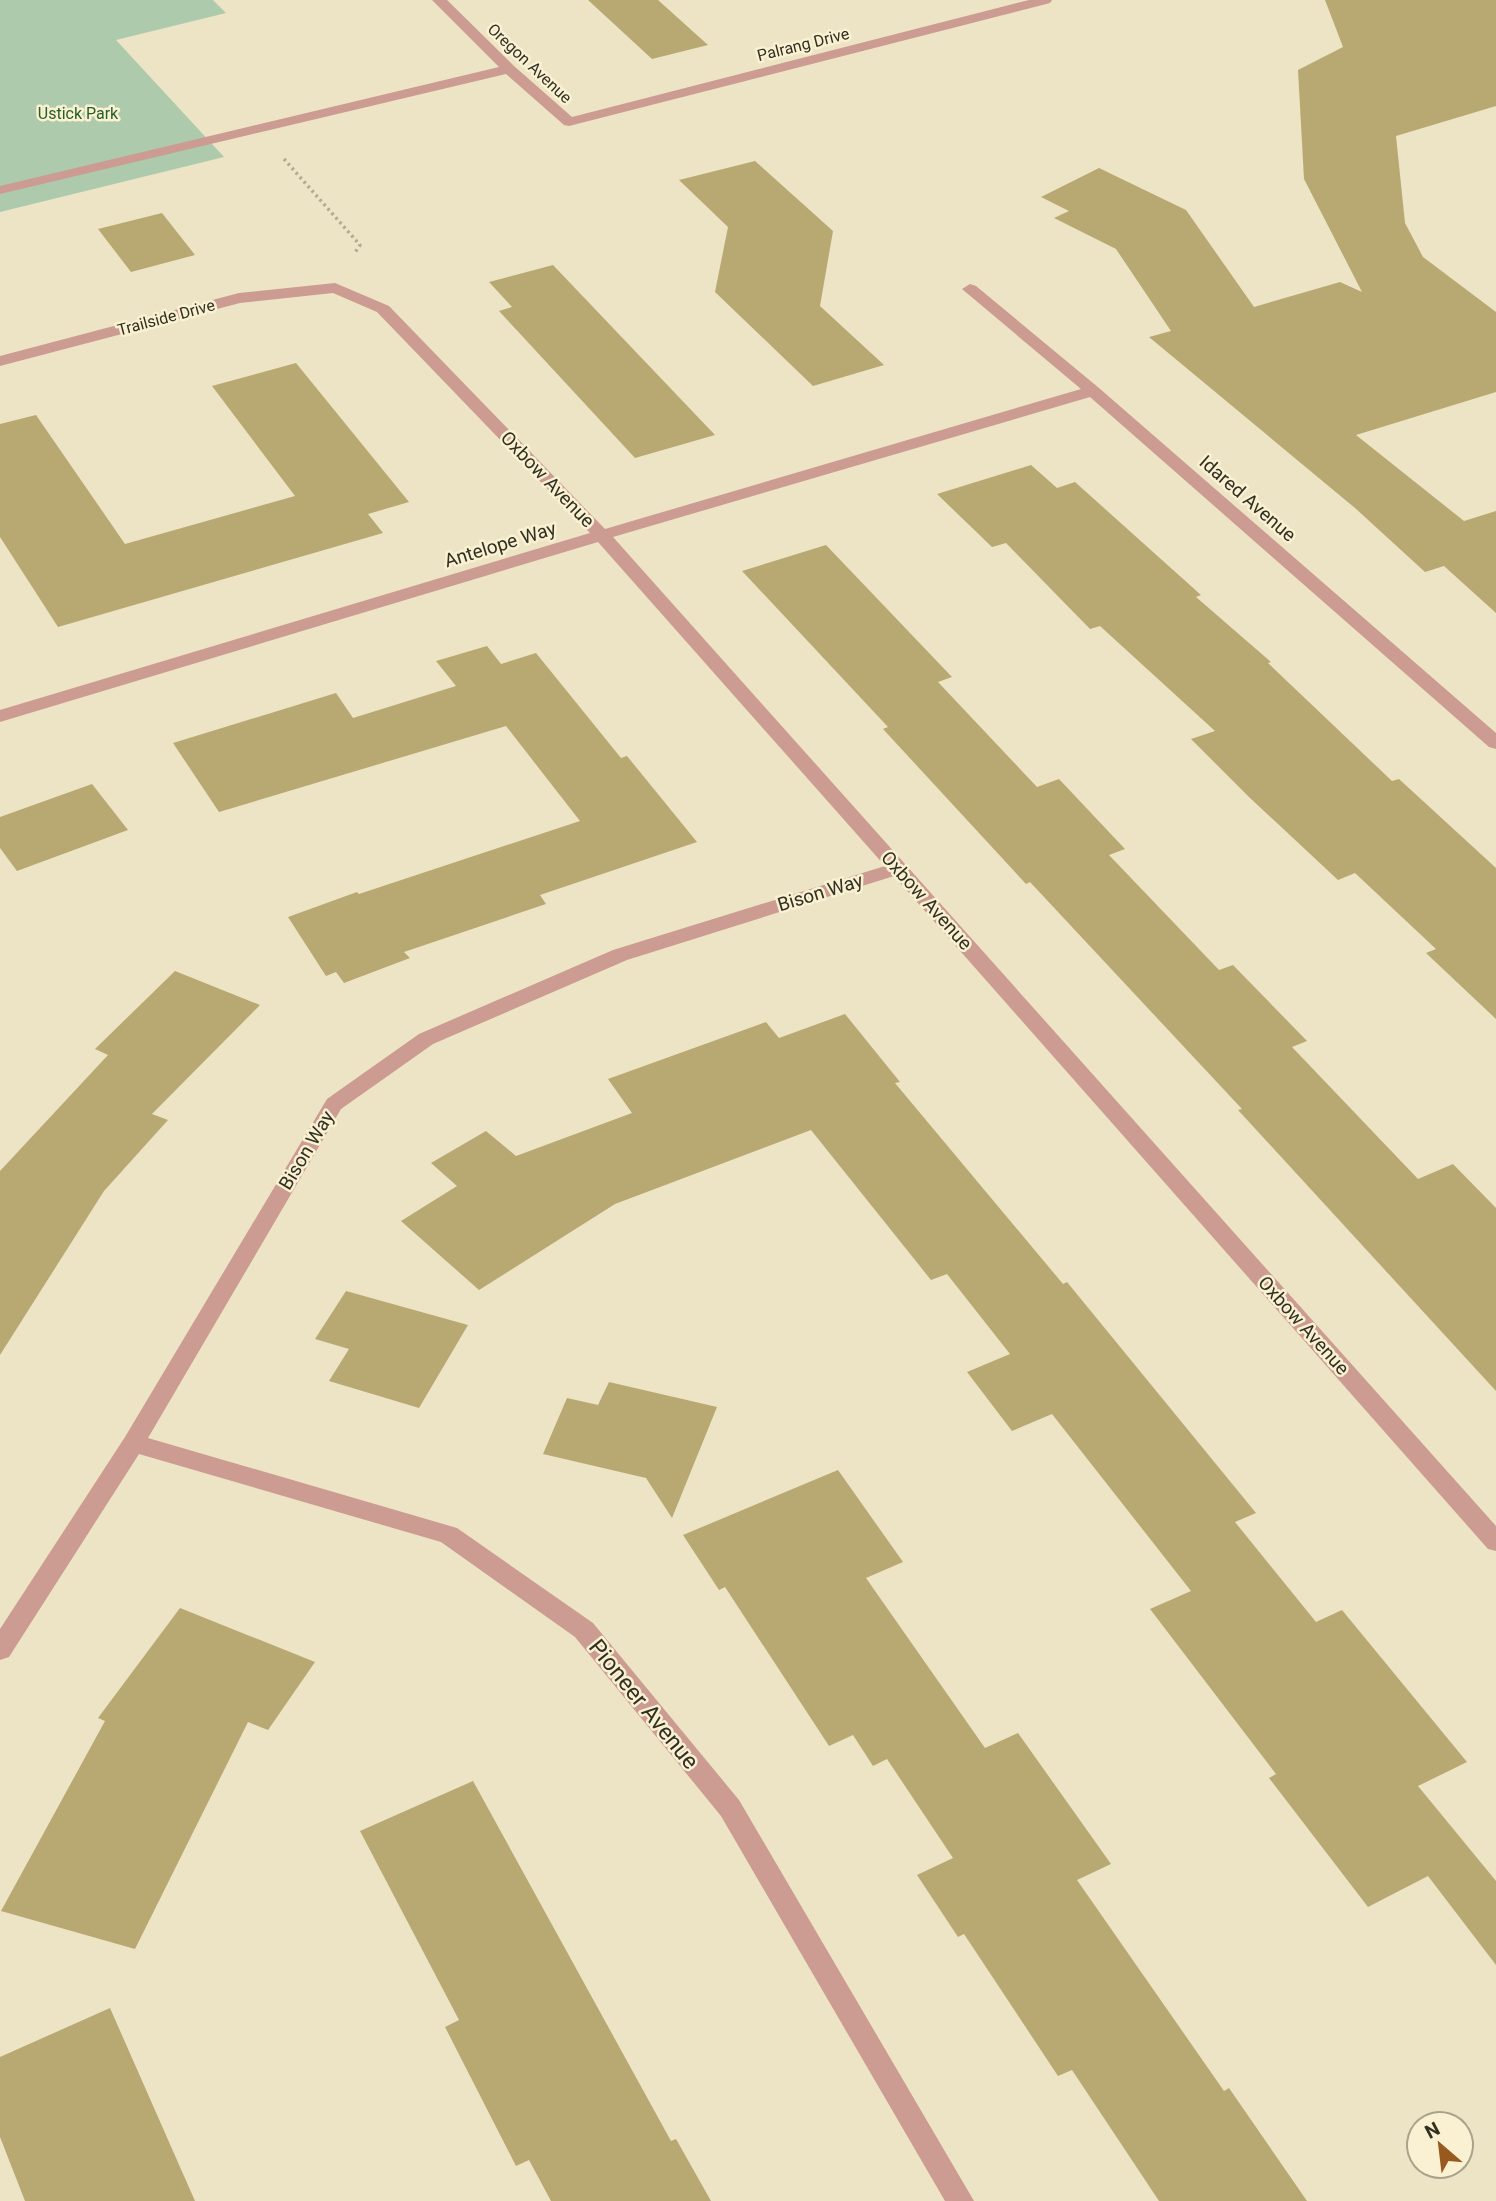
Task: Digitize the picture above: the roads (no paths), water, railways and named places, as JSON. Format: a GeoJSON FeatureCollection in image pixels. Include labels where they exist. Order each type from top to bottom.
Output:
{"type":"FeatureCollection","features":[{"type":"Feature","properties":{"kind":"street","name":"Oregon Avenue"},"geometry":{"type":"LineString","coordinates":[[439,0],[509,69],[569,122]]}},
{"type":"Feature","properties":{"kind":"street","name":"Palrang Drive"},"geometry":{"type":"LineString","coordinates":[[569,122],[1045,0]]}},
{"type":"Feature","properties":{"kind":"street"},"geometry":{"type":"LineString","coordinates":[[0,191],[509,69]]}},
{"type":"Feature","properties":{"kind":"street","name":"Trailside Drive"},"geometry":{"type":"LineString","coordinates":[[0,361],[239,298],[335,288]]}},
{"type":"Feature","properties":{"kind":"street","name":"Oxbow Avenue"},"geometry":{"type":"LineString","coordinates":[[335,288],[383,309],[602,535],[1496,1542]]}},
{"type":"Feature","properties":{"kind":"street","name":"Idared Avenue"},"geometry":{"type":"LineString","coordinates":[[970,289],[1093,391],[1496,743]]}},
{"type":"Feature","properties":{"kind":"street","name":"Antelope Way"},"geometry":{"type":"LineString","coordinates":[[0,716],[1093,391]]}},
{"type":"Feature","properties":{"kind":"street","name":"Bison Way"},"geometry":{"type":"LineString","coordinates":[[0,1650],[132,1443],[334,1104],[426,1039],[620,955],[898,867]]}},
{"type":"Feature","properties":{"kind":"street","name":"Pioneer Avenue"},"geometry":{"type":"LineString","coordinates":[[132,1443],[449,1535],[584,1630],[730,1808],[960,2201]]}},
{"type":"Feature","properties":{"kind":"park label","name":"Ustick Park"},"geometry":{"type":"Point","coordinates":[78,113]}}]}
